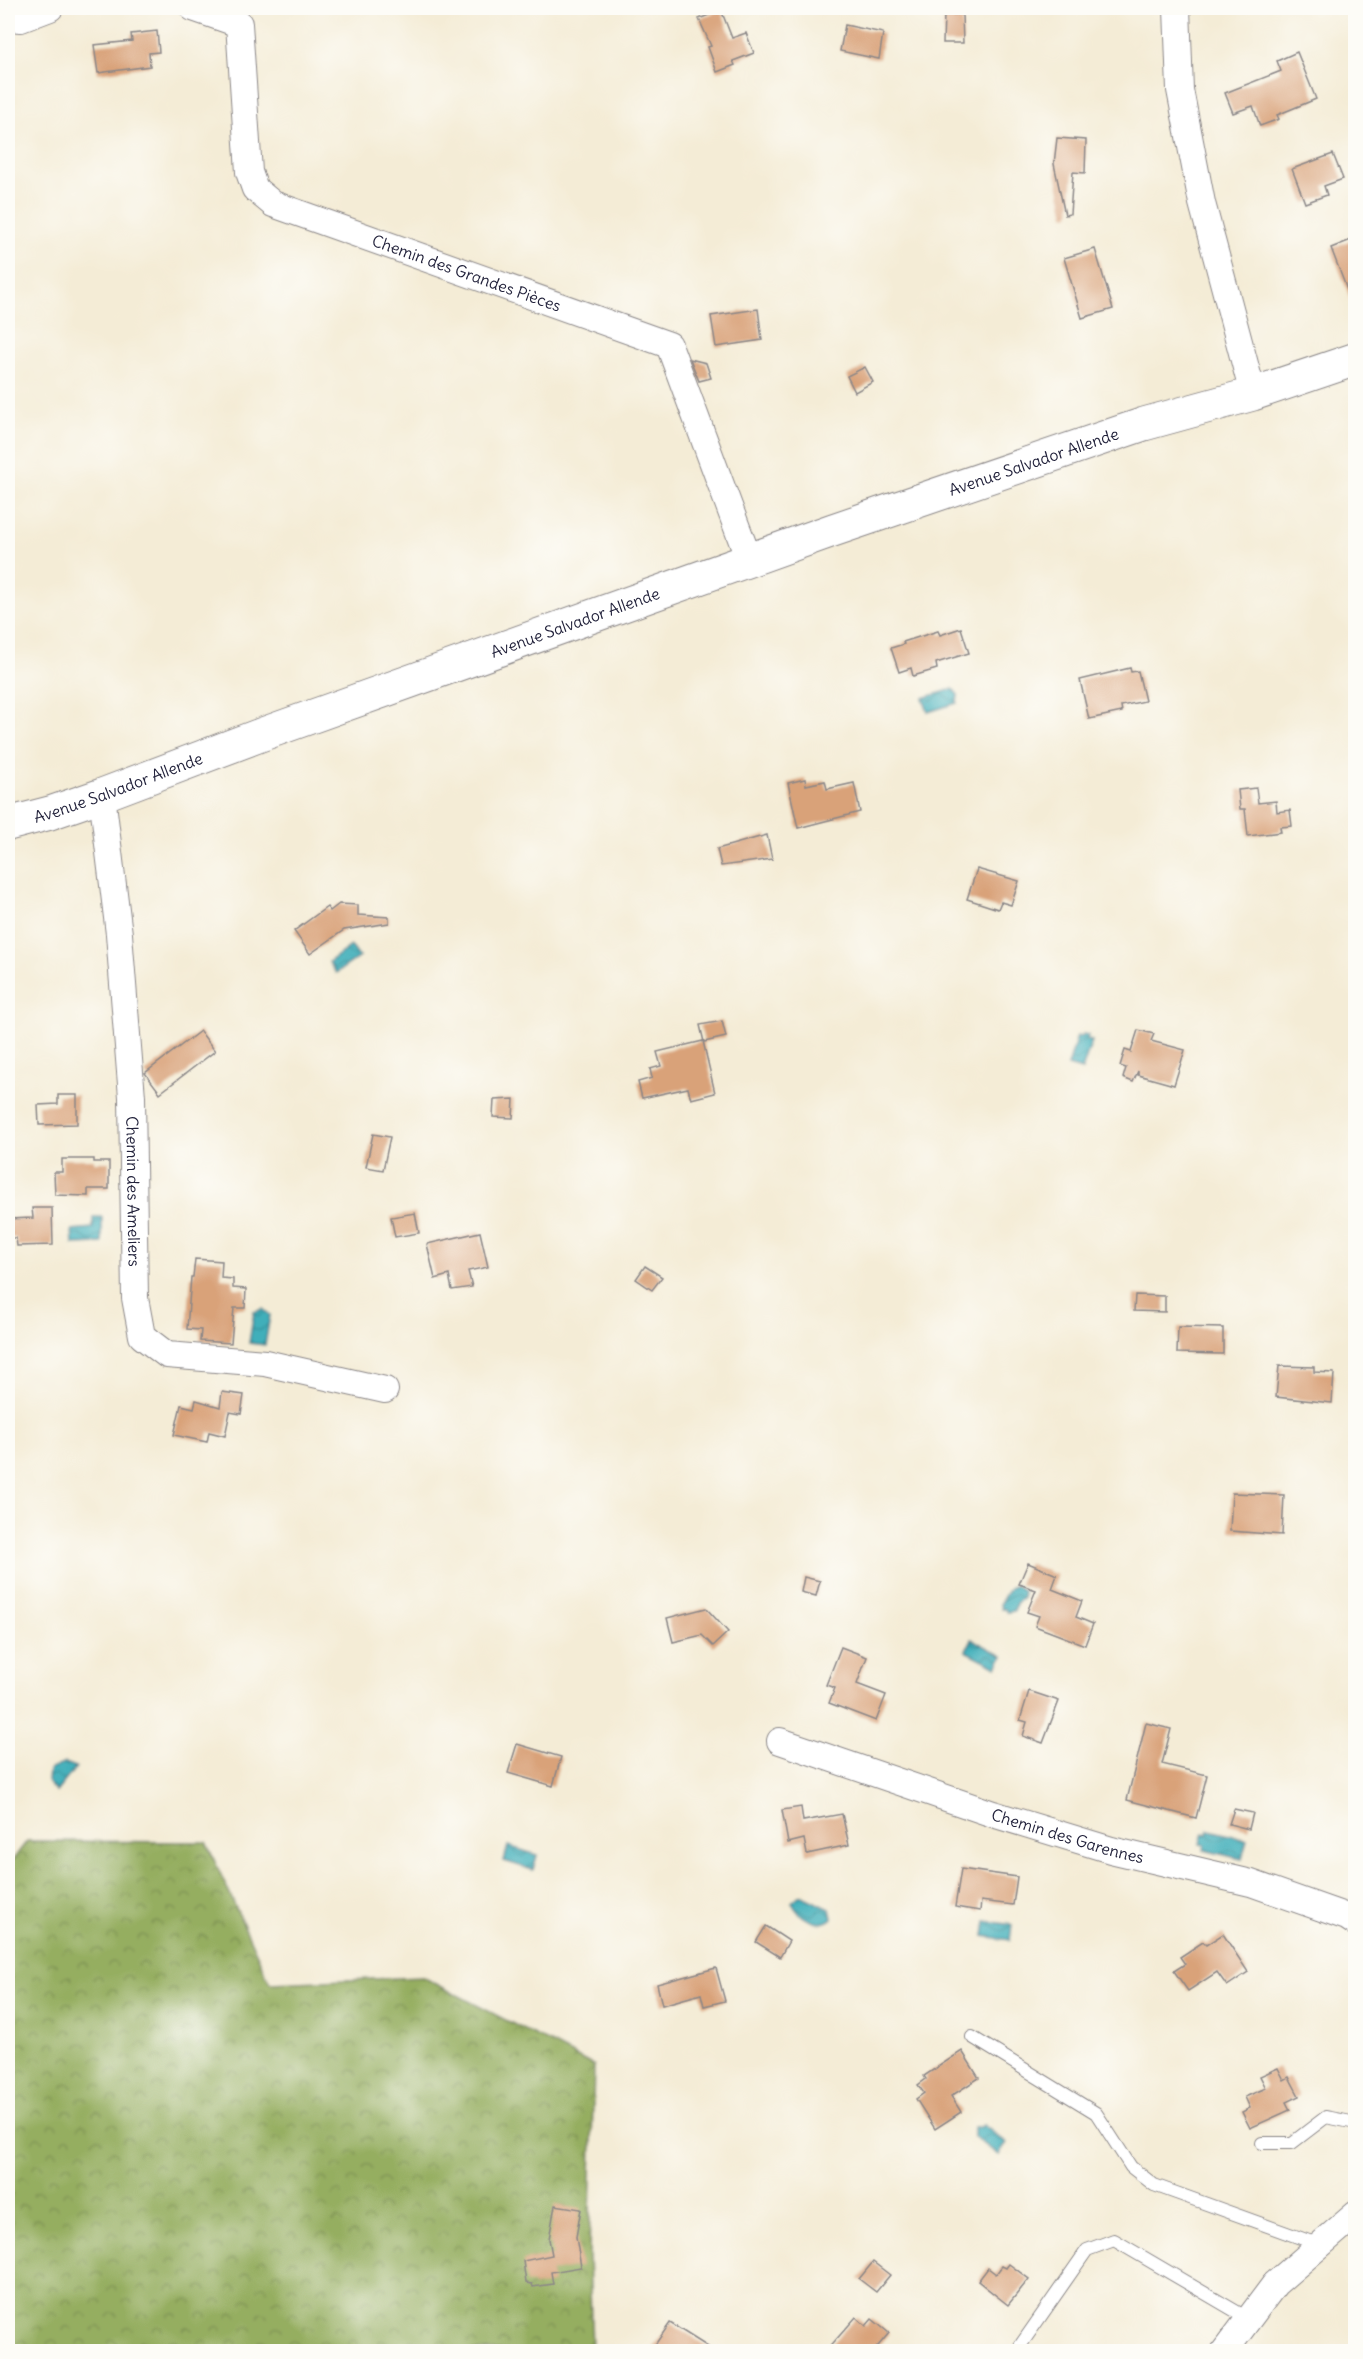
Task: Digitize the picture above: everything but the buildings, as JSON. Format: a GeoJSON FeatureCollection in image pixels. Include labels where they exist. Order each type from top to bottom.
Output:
{"type":"FeatureCollection","features":[{"type":"Feature","properties":{"kind":"main road","name":"Avenue Salvador Allende"},"geometry":{"type":"LineString","coordinates":[[1251,386],[1356,337]]}},
{"type":"Feature","properties":{"kind":"main road","name":"Avenue Salvador Allende"},"geometry":{"type":"LineString","coordinates":[[8,824],[50,813],[102,795],[263,734],[749,560],[1251,386],[1356,359]]}},
{"type":"Feature","properties":{"kind":"street"},"geometry":{"type":"LineString","coordinates":[[8,18],[21,19],[50,8]]}},
{"type":"Feature","properties":{"kind":"street","name":"Chemin des Grandes Pièces"},"geometry":{"type":"LineString","coordinates":[[194,8],[239,24],[249,172],[255,189],[273,204],[669,345],[749,560]]}},
{"type":"Feature","properties":{"kind":"street"},"geometry":{"type":"LineString","coordinates":[[1177,8],[1180,90],[1184,113],[1202,203],[1251,386]]}},
{"type":"Feature","properties":{"kind":"street","name":"Chemin des Ameliers"},"geometry":{"type":"LineString","coordinates":[[102,795],[119,934],[132,1097],[135,1298],[142,1336],[167,1355],[265,1363],[385,1390]]}},
{"type":"Feature","properties":{"kind":"street","name":"Chemin des Garennes"},"geometry":{"type":"LineString","coordinates":[[780,1741],[993,1814],[1111,1850],[1251,1883],[1347,1917],[1356,1923]]}},
{"type":"Feature","properties":{"kind":"street"},"geometry":{"type":"LineString","coordinates":[[1224,2352],[1275,2284],[1356,2214]]}},
{"type":"Feature","properties":{"kind":"lane"},"geometry":{"type":"LineString","coordinates":[[972,2037],[1096,2113],[1131,2167],[1154,2185],[1321,2246]]}},
{"type":"Feature","properties":{"kind":"lane"},"geometry":{"type":"LineString","coordinates":[[1262,2143],[1292,2143],[1326,2116],[1356,2123]]}},
{"type":"Feature","properties":{"kind":"lane"},"geometry":{"type":"LineString","coordinates":[[1020,2346],[1087,2250],[1114,2240],[1249,2319]]}},
{"type":"Feature","properties":{"kind":"green space"},"geometry":{"type":"Polygon","coordinates":[[[27,1841],[206,1842],[270,1983],[423,1977],[594,2066],[589,2254],[592,2351],[8,2351],[8,1866],[27,1841]]]}},
{"type":"Feature","properties":{"kind":"water"},"geometry":{"type":"Polygon","coordinates":[[[953,689],[958,695],[957,703],[928,712],[923,698],[953,689]]]}},
{"type":"Feature","properties":{"kind":"water"},"geometry":{"type":"Polygon","coordinates":[[[351,946],[359,957],[336,973],[329,962],[351,946]]]}},
{"type":"Feature","properties":{"kind":"water"},"geometry":{"type":"Polygon","coordinates":[[[1083,1034],[1088,1035],[1087,1039],[1092,1041],[1082,1070],[1068,1066],[1077,1036],[1082,1037],[1083,1034]]]}},
{"type":"Feature","properties":{"kind":"water"},"geometry":{"type":"Polygon","coordinates":[[[93,1217],[102,1217],[102,1243],[73,1244],[72,1230],[93,1228],[93,1217]]]}},
{"type":"Feature","properties":{"kind":"water"},"geometry":{"type":"Polygon","coordinates":[[[263,1309],[270,1315],[265,1345],[249,1343],[254,1312],[263,1309]]]}},
{"type":"Feature","properties":{"kind":"water"},"geometry":{"type":"Polygon","coordinates":[[[1016,1585],[1023,1591],[1023,1598],[1016,1603],[1014,1611],[1007,1612],[1001,1609],[1000,1604],[1009,1588],[1016,1585]]]}},
{"type":"Feature","properties":{"kind":"water"},"geometry":{"type":"Polygon","coordinates":[[[972,1639],[1003,1656],[997,1667],[966,1651],[972,1639]]]}},
{"type":"Feature","properties":{"kind":"water"},"geometry":{"type":"Polygon","coordinates":[[[65,1763],[76,1767],[56,1792],[48,1783],[49,1770],[65,1763]]]}},
{"type":"Feature","properties":{"kind":"water"},"geometry":{"type":"Polygon","coordinates":[[[1209,1830],[1247,1839],[1242,1859],[1204,1850],[1205,1845],[1200,1844],[1203,1833],[1208,1834],[1209,1830]]]}},
{"type":"Feature","properties":{"kind":"water"},"geometry":{"type":"Polygon","coordinates":[[[508,1846],[537,1855],[533,1870],[504,1861],[508,1846]]]}},
{"type":"Feature","properties":{"kind":"water"},"geometry":{"type":"Polygon","coordinates":[[[800,1895],[830,1909],[832,1918],[821,1923],[804,1917],[792,1902],[800,1895]]]}},
{"type":"Feature","properties":{"kind":"water"},"geometry":{"type":"Polygon","coordinates":[[[986,1921],[1012,1925],[1010,1940],[984,1936],[986,1921]]]}},
{"type":"Feature","properties":{"kind":"water"},"geometry":{"type":"Polygon","coordinates":[[[983,2125],[1007,2143],[999,2155],[974,2137],[974,2127],[983,2125]]]}}]}
